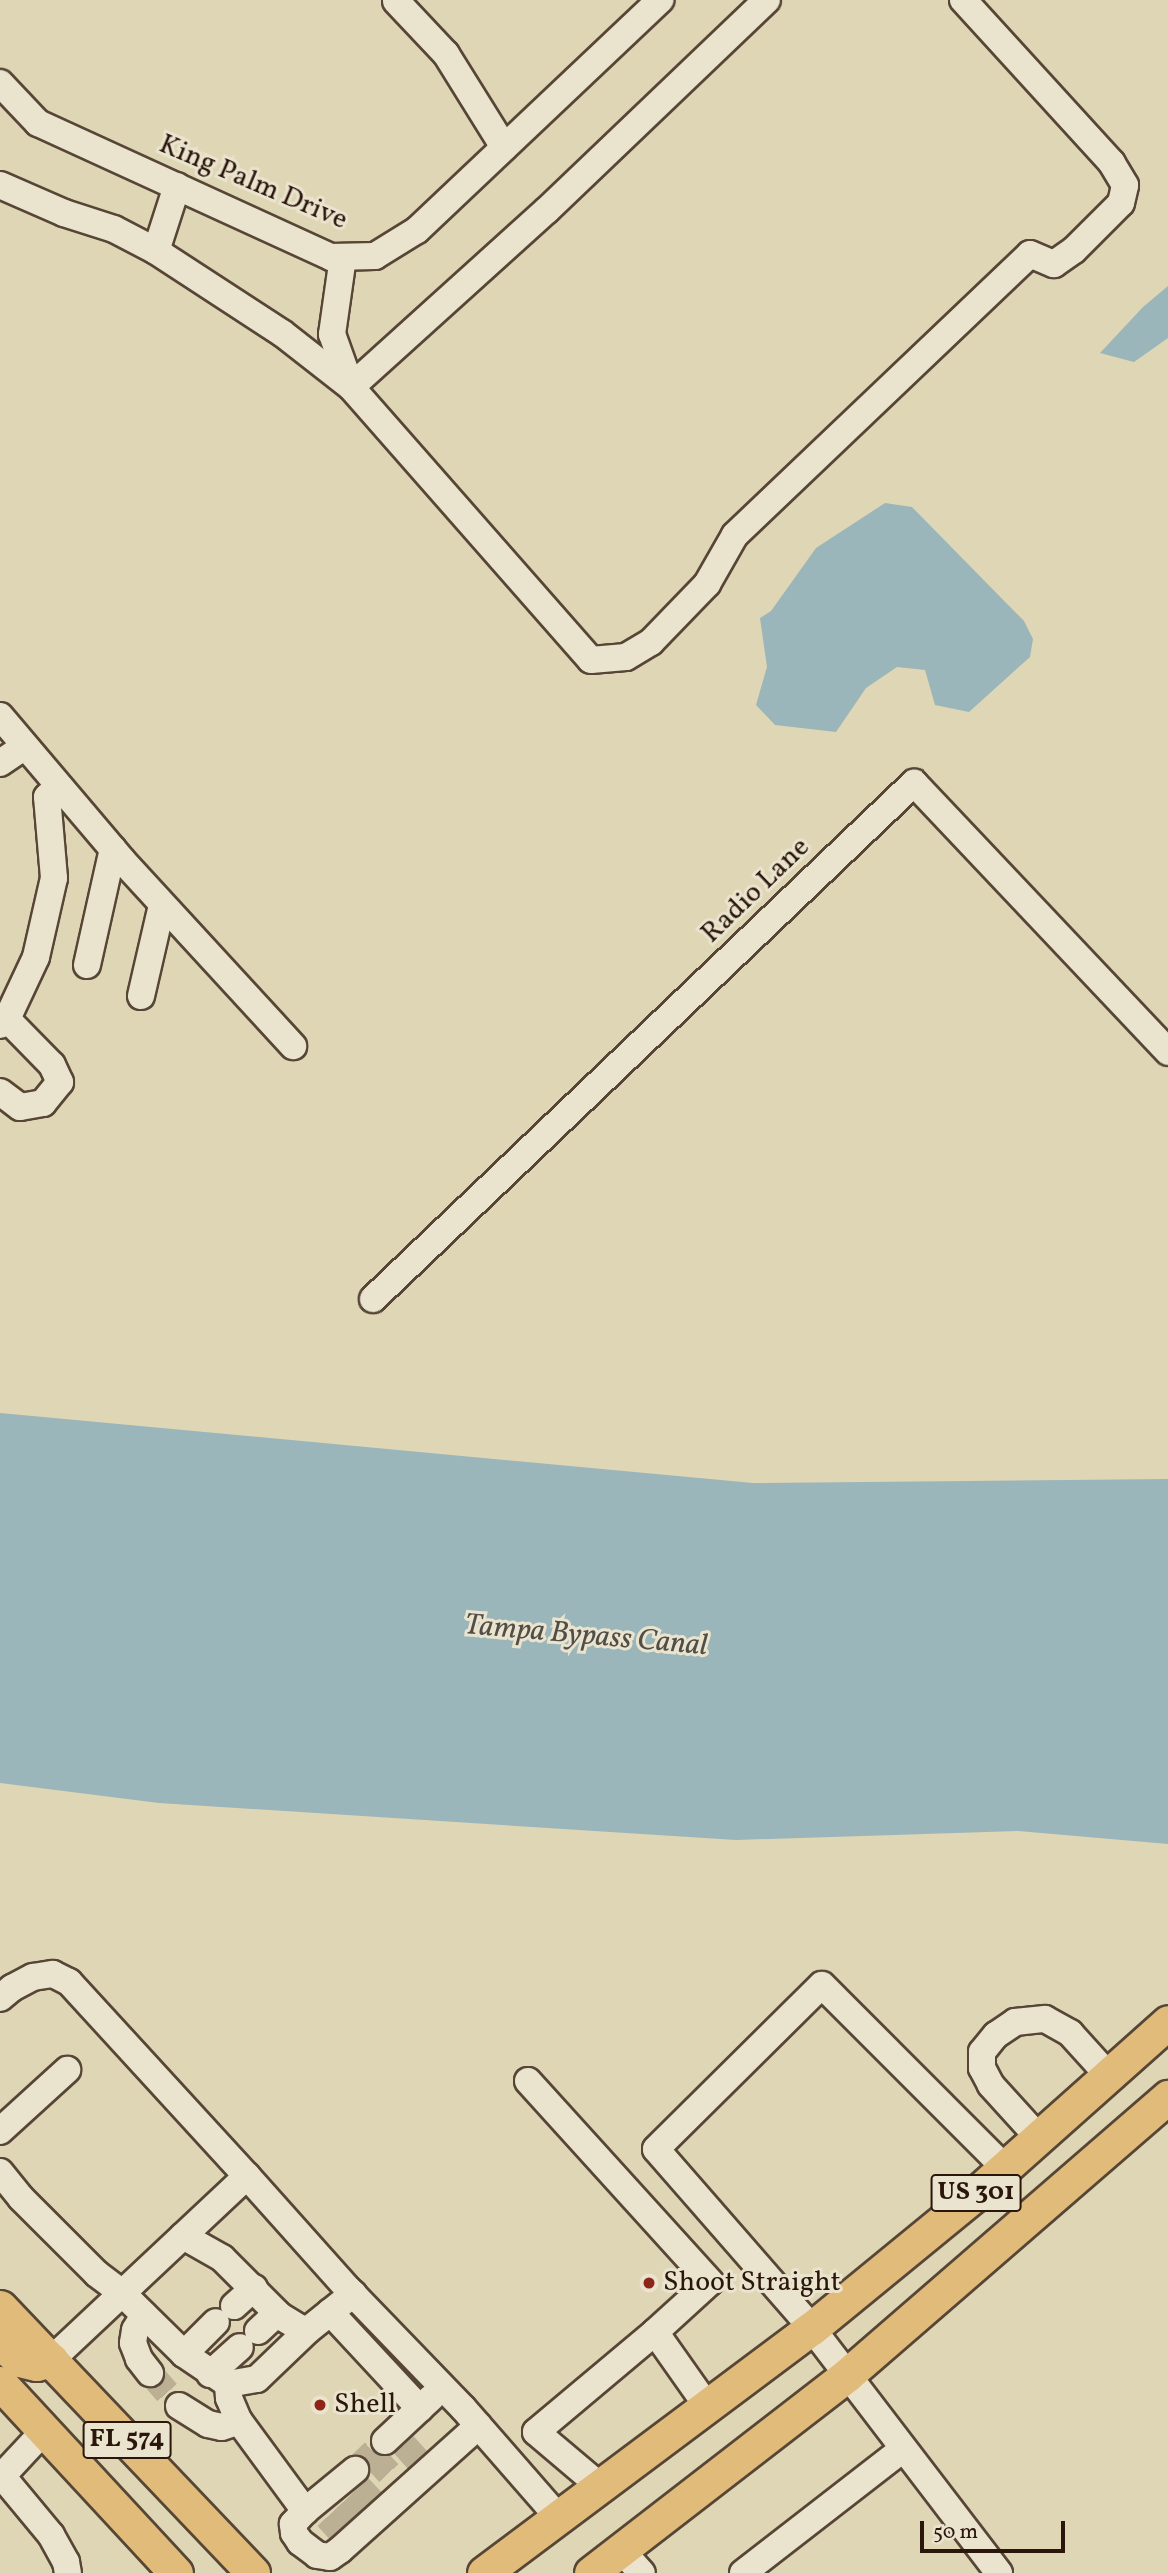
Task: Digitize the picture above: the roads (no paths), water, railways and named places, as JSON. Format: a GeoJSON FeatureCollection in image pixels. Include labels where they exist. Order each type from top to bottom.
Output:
{"type":"FeatureCollection","features":[{"type":"Feature","properties":{"kind":"main road","name":"US 301"},"geometry":{"type":"LineString","coordinates":[[484,2573],[812,2329],[1005,2168],[1168,2022]]}},
{"type":"Feature","properties":{"kind":"main road","name":"US 301"},"geometry":{"type":"LineString","coordinates":[[591,2573],[631,2561],[1168,2097]]}},
{"type":"Feature","properties":{"kind":"main road","name":"FL 574"},"geometry":{"type":"LineString","coordinates":[[0,2307],[254,2573]]}},
{"type":"Feature","properties":{"kind":"main road"},"geometry":{"type":"LineString","coordinates":[[0,2342],[19,2360],[37,2364],[51,2360]]}},
{"type":"Feature","properties":{"kind":"main road","name":"FL 574"},"geometry":{"type":"LineString","coordinates":[[0,2383],[176,2573]]}},
{"type":"Feature","properties":{"kind":"street","name":"King Palm Drive"},"geometry":{"type":"LineString","coordinates":[[5,100],[38,123],[331,257],[375,256],[417,230],[660,0]]}},
{"type":"Feature","properties":{"kind":"street"},"geometry":{"type":"LineString","coordinates":[[351,387],[547,210],[767,0]]}},
{"type":"Feature","properties":{"kind":"street"},"geometry":{"type":"LineString","coordinates":[[0,185],[64,213],[114,229],[156,251],[282,333],[351,387],[591,660],[626,657],[651,642],[707,584],[735,535],[1030,254],[1054,264],[1074,250],[1121,203],[1125,185],[1112,163],[963,0]]}},
{"type":"Feature","properties":{"kind":"street"},"geometry":{"type":"LineString","coordinates":[[396,1],[446,54],[504,148]]}},
{"type":"Feature","properties":{"kind":"street"},"geometry":{"type":"LineString","coordinates":[[156,251],[177,186]]}},
{"type":"Feature","properties":{"kind":"street"},"geometry":{"type":"LineString","coordinates":[[343,257],[332,334],[351,387]]}},
{"type":"Feature","properties":{"kind":"street"},"geometry":{"type":"LineString","coordinates":[[0,716],[162,905],[293,1046]]}},
{"type":"Feature","properties":{"kind":"street"},"geometry":{"type":"LineString","coordinates":[[0,764],[25,746]]}},
{"type":"Feature","properties":{"kind":"street","name":"Radio Lane"},"geometry":{"type":"LineString","coordinates":[[373,1299],[914,783],[1168,1052]]}},
{"type":"Feature","properties":{"kind":"street"},"geometry":{"type":"LineString","coordinates":[[0,1091],[20,1107],[43,1103],[60,1082],[52,1065],[3,1022],[36,957],[54,878],[47,797],[59,786]]}},
{"type":"Feature","properties":{"kind":"street"},"geometry":{"type":"LineString","coordinates":[[87,965],[113,849]]}},
{"type":"Feature","properties":{"kind":"street"},"geometry":{"type":"LineString","coordinates":[[141,996],[162,905]]}},
{"type":"Feature","properties":{"kind":"street"},"geometry":{"type":"LineString","coordinates":[[0,1998],[33,1977],[53,1974],[69,1982],[353,2294],[478,2426],[559,2518]]}},
{"type":"Feature","properties":{"kind":"street"},"geometry":{"type":"LineString","coordinates":[[990,2570],[812,2329],[656,2149],[822,1985],[1005,2168]]}},
{"type":"Feature","properties":{"kind":"street"},"geometry":{"type":"LineString","coordinates":[[1039,2138],[991,2085],[982,2068],[982,2052],[996,2035],[1015,2022],[1045,2019],[1070,2034],[1109,2076]]}},
{"type":"Feature","properties":{"kind":"street"},"geometry":{"type":"LineString","coordinates":[[0,2131],[67,2070]]}},
{"type":"Feature","properties":{"kind":"street"},"geometry":{"type":"LineString","coordinates":[[528,2081],[710,2282],[536,2432],[601,2487]]}},
{"type":"Feature","properties":{"kind":"street"},"geometry":{"type":"LineString","coordinates":[[0,2172],[97,2274],[122,2293],[184,2354],[219,2379],[239,2421],[347,2507],[402,2488],[478,2426]]}},
{"type":"Feature","properties":{"kind":"street"},"geometry":{"type":"LineString","coordinates":[[51,2360],[247,2176]]}},
{"type":"Feature","properties":{"kind":"street"},"geometry":{"type":"LineString","coordinates":[[183,2235],[222,2258],[235,2305]]}},
{"type":"Feature","properties":{"kind":"street"},"geometry":{"type":"LineString","coordinates":[[219,2379],[257,2379],[308,2329],[353,2294]]}},
{"type":"Feature","properties":{"kind":"street"},"geometry":{"type":"LineString","coordinates":[[235,2305],[277,2313],[300,2328],[308,2329]]}},
{"type":"Feature","properties":{"kind":"street"},"geometry":{"type":"LineString","coordinates":[[184,2354],[235,2305]]}},
{"type":"Feature","properties":{"kind":"street"},"geometry":{"type":"LineString","coordinates":[[330,2312],[420,2409]]}},
{"type":"Feature","properties":{"kind":"street"},"geometry":{"type":"LineString","coordinates":[[219,2379],[249,2339],[277,2313]]}},
{"type":"Feature","properties":{"kind":"street"},"geometry":{"type":"LineString","coordinates":[[144,2315],[135,2330],[133,2343],[139,2359],[150,2373]]}},
{"type":"Feature","properties":{"kind":"street"},"geometry":{"type":"LineString","coordinates":[[655,2332],[708,2407]]}},
{"type":"Feature","properties":{"kind":"street"},"geometry":{"type":"LineString","coordinates":[[394,2440],[420,2409],[443,2388]]}},
{"type":"Feature","properties":{"kind":"street"},"geometry":{"type":"LineString","coordinates":[[180,2406],[208,2424],[222,2427],[239,2421]]}},
{"type":"Feature","properties":{"kind":"street"},"geometry":{"type":"LineString","coordinates":[[44,2431],[2,2476],[51,2535],[66,2562],[68,2573]]}},
{"type":"Feature","properties":{"kind":"street"},"geometry":{"type":"LineString","coordinates":[[743,2573],[903,2449]]}},
{"type":"Feature","properties":{"kind":"water"},"geometry":{"type":"Polygon","coordinates":[[[1168,286],[1168,338],[1134,362],[1100,353],[1143,307],[1168,286]]]}},
{"type":"Feature","properties":{"kind":"water"},"geometry":{"type":"Polygon","coordinates":[[[885,503],[912,507],[1024,621],[1033,639],[1030,657],[969,712],[935,705],[925,670],[897,667],[866,688],[836,732],[775,725],[756,705],[767,667],[760,618],[771,611],[816,548],[885,503]]]}},
{"type":"Feature","properties":{"kind":"water","name":"Tampa Bypass Canal"},"geometry":{"type":"Polygon","coordinates":[[[0,1413],[753,1483],[1168,1479],[1168,1844],[1018,1831],[736,1840],[159,1803],[0,1783],[0,1413]]]}},
{"type":"Feature","properties":{"kind":"tunnel"},"geometry":{"type":"LineString","coordinates":[[150,2373],[179,2406]]}},
{"type":"Feature","properties":{"kind":"tunnel"},"geometry":{"type":"LineString","coordinates":[[355,2470],[385,2441]]}},
{"type":"Feature","properties":{"kind":"tunnel"},"geometry":{"type":"LineString","coordinates":[[404,2445],[422,2465]]}},
{"type":"Feature","properties":{"kind":"tunnel"},"geometry":{"type":"LineString","coordinates":[[371,2454],[400,2485]]}},
{"type":"Feature","properties":{"kind":"tunnel"},"geometry":{"type":"LineString","coordinates":[[359,2487],[377,2506]]}},
{"type":"Feature","properties":{"kind":"tunnel"},"geometry":{"type":"LineString","coordinates":[[343,2502],[361,2521]]}},
{"type":"Feature","properties":{"kind":"tunnel"},"geometry":{"type":"LineString","coordinates":[[327,2517],[344,2536]]}},
{"type":"Feature","properties":{"kind":"place","name":"Shoot Straight"},"geometry":{"type":"Point","coordinates":[649,2283]}},
{"type":"Feature","properties":{"kind":"place","name":"Shell"},"geometry":{"type":"Point","coordinates":[320,2405]}}]}
